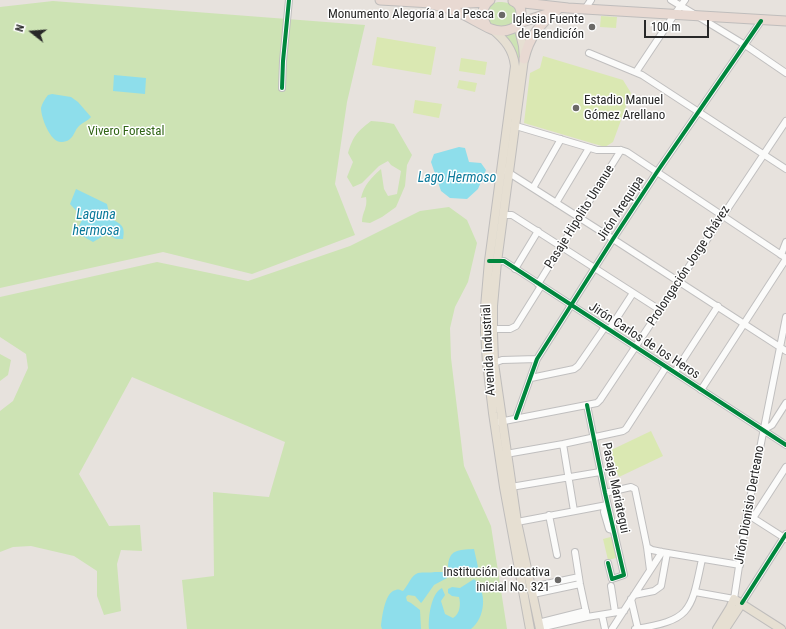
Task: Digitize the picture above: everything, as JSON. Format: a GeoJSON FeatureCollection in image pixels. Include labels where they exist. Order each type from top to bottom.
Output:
{"type":"FeatureCollection","features":[{"type":"Feature","properties":{"kind":"highway"},"geometry":{"type":"LineString","coordinates":[[380,0],[431,4],[467,4],[489,1]]}},
{"type":"Feature","properties":{"kind":"highway"},"geometry":{"type":"LineString","coordinates":[[489,1],[485,6],[482,15],[483,19],[490,28]]}},
{"type":"Feature","properties":{"kind":"highway"},"geometry":{"type":"LineString","coordinates":[[513,1],[531,2],[568,8],[694,15],[761,21],[786,21]]}},
{"type":"Feature","properties":{"kind":"highway"},"geometry":{"type":"LineString","coordinates":[[513,1],[519,5],[521,12],[519,24]]}},
{"type":"Feature","properties":{"kind":"highway"},"geometry":{"type":"LineString","coordinates":[[431,4],[456,12],[490,28],[506,30],[557,10],[568,8]]}},
{"type":"Feature","properties":{"kind":"highway"},"geometry":{"type":"LineString","coordinates":[[524,59],[529,42],[533,36],[546,20],[557,10]]}},
{"type":"Feature","properties":{"kind":"main road","name":"Avenida Industrial"},"geometry":{"type":"LineString","coordinates":[[519,24],[524,46],[524,59],[516,126],[506,171],[485,307],[485,332],[487,363],[498,422],[506,454],[517,522],[539,627]]}},
{"type":"Feature","properties":{"kind":"main road","name":"Avenida Industrial"},"geometry":{"type":"LineString","coordinates":[[490,28],[508,45],[514,58],[515,66],[506,171],[504,215],[493,262],[493,329],[498,422],[509,524],[530,629]]}},
{"type":"Feature","properties":{"kind":"main road"},"geometry":{"type":"LineString","coordinates":[[717,629],[730,608],[738,601]]}},
{"type":"Feature","properties":{"kind":"main road"},"geometry":{"type":"LineString","coordinates":[[725,629],[738,601]]}},
{"type":"Feature","properties":{"kind":"main road"},"geometry":{"type":"LineString","coordinates":[[738,601],[781,629]]}},
{"type":"Feature","properties":{"kind":"street"},"geometry":{"type":"LineString","coordinates":[[282,88],[289,0]]}},
{"type":"Feature","properties":{"kind":"street"},"geometry":{"type":"LineString","coordinates":[[585,9],[590,0]]}},
{"type":"Feature","properties":{"kind":"street"},"geometry":{"type":"LineString","coordinates":[[671,0],[745,45],[786,73]]}},
{"type":"Feature","properties":{"kind":"street"},"geometry":{"type":"LineString","coordinates":[[636,72],[685,0]]}},
{"type":"Feature","properties":{"kind":"street","name":"Jirón Arequipa"},"geometry":{"type":"LineString","coordinates":[[516,418],[537,359],[657,172],[761,21]]}},
{"type":"Feature","properties":{"kind":"street"},"geometry":{"type":"LineString","coordinates":[[589,53],[636,72],[699,111],[786,169]]}},
{"type":"Feature","properties":{"kind":"street","name":"Prolongación Jorge Chávez"},"geometry":{"type":"LineString","coordinates":[[498,422],[597,403],[600,400],[786,121]]}},
{"type":"Feature","properties":{"kind":"street"},"geometry":{"type":"LineString","coordinates":[[516,126],[589,148],[606,151],[621,150],[628,152],[784,257]]}},
{"type":"Feature","properties":{"kind":"street"},"geometry":{"type":"LineString","coordinates":[[533,188],[561,139]]}},
{"type":"Feature","properties":{"kind":"street"},"geometry":{"type":"LineString","coordinates":[[556,203],[589,148]]}},
{"type":"Feature","properties":{"kind":"street","name":"Pasaje Hipolito Unanue"},"geometry":{"type":"LineString","coordinates":[[493,329],[510,329],[516,326],[561,247],[621,150]]}},
{"type":"Feature","properties":{"kind":"street"},"geometry":{"type":"LineString","coordinates":[[506,171],[786,351]]}},
{"type":"Feature","properties":{"kind":"street"},"geometry":{"type":"LineString","coordinates":[[504,215],[512,215],[660,310]]}},
{"type":"Feature","properties":{"kind":"street"},"geometry":{"type":"LineString","coordinates":[[515,269],[538,231]]}},
{"type":"Feature","properties":{"kind":"street"},"geometry":{"type":"LineString","coordinates":[[701,390],[744,324],[784,257],[786,242]]}},
{"type":"Feature","properties":{"kind":"street","name":"Jirón Carlos de los Heros"},"geometry":{"type":"LineString","coordinates":[[493,262],[504,261],[786,445]]}},
{"type":"Feature","properties":{"kind":"street"},"geometry":{"type":"LineString","coordinates":[[531,378],[574,369],[578,366],[633,293]]}},
{"type":"Feature","properties":{"kind":"street"},"geometry":{"type":"LineString","coordinates":[[675,372],[718,306]]}},
{"type":"Feature","properties":{"kind":"street","name":"Jirón Dionisio Derteano"},"geometry":{"type":"LineString","coordinates":[[738,601],[740,565],[747,514],[786,317]]}},
{"type":"Feature","properties":{"kind":"street"},"geometry":{"type":"LineString","coordinates":[[494,363],[502,360],[537,359]]}},
{"type":"Feature","properties":{"kind":"street"},"geometry":{"type":"LineString","coordinates":[[506,454],[594,438],[623,431],[626,429],[666,366]]}},
{"type":"Feature","properties":{"kind":"street"},"geometry":{"type":"LineString","coordinates":[[763,430],[772,425],[786,403]]}},
{"type":"Feature","properties":{"kind":"street","name":"Pasaje Mariategui"},"geometry":{"type":"LineString","coordinates":[[587,405],[605,493],[606,506],[624,575],[612,579],[608,563]]}},
{"type":"Feature","properties":{"kind":"street"},"geometry":{"type":"LineString","coordinates":[[563,444],[574,511]]}},
{"type":"Feature","properties":{"kind":"street"},"geometry":{"type":"LineString","coordinates":[[753,518],[786,467]]}},
{"type":"Feature","properties":{"kind":"street"},"geometry":{"type":"LineString","coordinates":[[512,487],[600,472]]}},
{"type":"Feature","properties":{"kind":"street"},"geometry":{"type":"LineString","coordinates":[[605,493],[631,487],[635,489],[648,547],[650,570]]}},
{"type":"Feature","properties":{"kind":"street"},"geometry":{"type":"LineString","coordinates":[[517,522],[549,515],[606,506]]}},
{"type":"Feature","properties":{"kind":"street"},"geometry":{"type":"LineString","coordinates":[[695,592],[738,601],[785,537],[747,514]]}},
{"type":"Feature","properties":{"kind":"street"},"geometry":{"type":"LineString","coordinates":[[549,515],[557,554]]}},
{"type":"Feature","properties":{"kind":"street"},"geometry":{"type":"LineString","coordinates":[[648,547],[652,550],[664,553],[740,565]]}},
{"type":"Feature","properties":{"kind":"street"},"geometry":{"type":"LineString","coordinates":[[575,552],[586,614]]}},
{"type":"Feature","properties":{"kind":"street"},"geometry":{"type":"LineString","coordinates":[[612,629],[650,570],[664,553]]}},
{"type":"Feature","properties":{"kind":"street"},"geometry":{"type":"LineString","coordinates":[[633,597],[654,591],[661,586],[664,553]]}},
{"type":"Feature","properties":{"kind":"street"},"geometry":{"type":"LineString","coordinates":[[633,597],[637,629],[668,622],[680,617],[690,606],[695,592],[702,559]]}},
{"type":"Feature","properties":{"kind":"street"},"geometry":{"type":"LineString","coordinates":[[532,590],[579,577]]}},
{"type":"Feature","properties":{"kind":"street"},"geometry":{"type":"LineString","coordinates":[[532,590],[580,584]]}},
{"type":"Feature","properties":{"kind":"street"},"geometry":{"type":"LineString","coordinates":[[611,586],[615,612]]}},
{"type":"Feature","properties":{"kind":"street"},"geometry":{"type":"LineString","coordinates":[[539,627],[586,614],[602,615],[624,611]]}},
{"type":"Feature","properties":{"kind":"street"},"geometry":{"type":"LineString","coordinates":[[602,615],[606,629]]}},
{"type":"Feature","properties":{"kind":"green space","name":"Vivero Forestal"},"geometry":{"type":"Polygon","coordinates":[[[53,1],[365,25],[347,102],[335,184],[355,235],[252,274],[163,252],[0,288],[0,7],[53,1]]]}},
{"type":"Feature","properties":{"kind":"green space"},"geometry":{"type":"Polygon","coordinates":[[[498,2],[511,4],[515,8],[518,15],[514,24],[501,27],[493,25],[487,19],[487,10],[493,4],[498,2]]]}},
{"type":"Feature","properties":{"kind":"green space"},"geometry":{"type":"Polygon","coordinates":[[[601,16],[617,17],[616,28],[600,27],[601,16]]]}},
{"type":"Feature","properties":{"kind":"green space"},"geometry":{"type":"Polygon","coordinates":[[[516,31],[522,60],[506,167],[518,66],[514,49],[504,35],[516,31]]]}},
{"type":"Feature","properties":{"kind":"green space"},"geometry":{"type":"Polygon","coordinates":[[[377,37],[436,47],[431,75],[372,65],[377,37]]]}},
{"type":"Feature","properties":{"kind":"green space","name":"Estadio Manuel Gómez Arellano"},"geometry":{"type":"Polygon","coordinates":[[[543,56],[623,80],[631,93],[613,142],[605,147],[524,123],[530,73],[540,68],[543,56]]]}},
{"type":"Feature","properties":{"kind":"green space"},"geometry":{"type":"Polygon","coordinates":[[[461,58],[487,62],[485,75],[459,71],[461,58]]]}},
{"type":"Feature","properties":{"kind":"green space"},"geometry":{"type":"Polygon","coordinates":[[[459,80],[477,83],[475,92],[457,88],[459,80]]]}},
{"type":"Feature","properties":{"kind":"green space"},"geometry":{"type":"Polygon","coordinates":[[[415,100],[442,104],[439,118],[413,113],[415,100]]]}},
{"type":"Feature","properties":{"kind":"green space"},"geometry":{"type":"Polygon","coordinates":[[[371,121],[394,124],[412,155],[407,165],[405,186],[396,207],[370,223],[362,222],[366,207],[366,197],[361,198],[366,185],[381,169],[384,189],[388,196],[397,194],[401,171],[391,165],[388,161],[379,166],[362,183],[353,187],[347,177],[353,162],[348,153],[352,142],[359,131],[371,121]]]}},
{"type":"Feature","properties":{"kind":"green space"},"geometry":{"type":"Polygon","coordinates":[[[449,207],[467,220],[477,243],[468,282],[455,307],[450,328],[451,358],[464,466],[491,526],[507,629],[187,629],[182,580],[214,576],[213,492],[269,497],[285,442],[132,377],[79,474],[109,526],[140,525],[142,551],[121,550],[117,564],[121,611],[104,615],[97,596],[97,571],[74,556],[31,546],[13,547],[0,552],[0,411],[13,401],[28,368],[26,354],[0,337],[0,297],[157,262],[248,281],[350,246],[420,211],[449,207]]]}},
{"type":"Feature","properties":{"kind":"green space"},"geometry":{"type":"Polygon","coordinates":[[[0,354],[11,360],[8,375],[0,381],[0,354]]]}},
{"type":"Feature","properties":{"kind":"green space"},"geometry":{"type":"Polygon","coordinates":[[[651,431],[663,456],[619,477],[607,452],[651,431]]]}},
{"type":"Feature","properties":{"kind":"green space"},"geometry":{"type":"Polygon","coordinates":[[[614,536],[620,557],[608,560],[603,539],[614,536]]]}},
{"type":"Feature","properties":{"kind":"water"},"geometry":{"type":"Polygon","coordinates":[[[114,75],[146,78],[145,94],[113,91],[114,75]]]}},
{"type":"Feature","properties":{"kind":"water"},"geometry":{"type":"Polygon","coordinates":[[[52,94],[71,97],[78,102],[91,117],[82,123],[71,138],[66,141],[58,141],[50,134],[43,117],[41,108],[42,104],[48,95],[52,94]]]}},
{"type":"Feature","properties":{"kind":"water","name":"Lago Hermoso"},"geometry":{"type":"Polygon","coordinates":[[[459,147],[465,148],[469,162],[481,163],[486,170],[478,189],[467,199],[450,198],[441,191],[431,162],[434,154],[459,147]]]}},
{"type":"Feature","properties":{"kind":"water","name":"Laguna hermosa"},"geometry":{"type":"Polygon","coordinates":[[[76,189],[107,204],[110,218],[123,228],[123,239],[116,239],[107,234],[93,242],[79,234],[77,230],[83,218],[70,204],[76,189]]]}},
{"type":"Feature","properties":{"kind":"water"},"geometry":{"type":"Polygon","coordinates":[[[474,549],[478,567],[476,572],[458,572],[448,567],[452,554],[459,550],[474,549]]]}},
{"type":"Feature","properties":{"kind":"water"},"geometry":{"type":"Polygon","coordinates":[[[443,572],[447,575],[447,578],[434,585],[421,603],[415,596],[408,595],[406,597],[407,601],[420,610],[421,629],[382,629],[382,617],[385,605],[392,591],[403,591],[413,576],[418,573],[443,572]]]}},
{"type":"Feature","properties":{"kind":"water"},"geometry":{"type":"Polygon","coordinates":[[[474,579],[478,584],[483,598],[482,612],[476,624],[471,629],[429,629],[431,606],[438,591],[442,588],[445,595],[441,601],[445,614],[453,618],[459,611],[460,600],[459,597],[452,596],[448,593],[448,589],[452,587],[460,588],[474,579]]]}},
{"type":"Feature","properties":{"kind":"cycle path"},"geometry":{"type":"LineString","coordinates":[[282,88],[289,0]]}},
{"type":"Feature","properties":{"kind":"cycle path"},"geometry":{"type":"LineString","coordinates":[[516,418],[537,359],[657,172],[761,21]]}},
{"type":"Feature","properties":{"kind":"cycle path"},"geometry":{"type":"LineString","coordinates":[[489,261],[504,261],[786,445]]}},
{"type":"Feature","properties":{"kind":"cycle path"},"geometry":{"type":"LineString","coordinates":[[587,405],[624,575],[612,579],[608,563]]}},
{"type":"Feature","properties":{"kind":"cycle path"},"geometry":{"type":"LineString","coordinates":[[742,603],[786,534]]}},
{"type":"Feature","properties":{"kind":"place","name":"Monumento Alegoría a La Pesca"},"geometry":{"type":"Point","coordinates":[502,15]}},
{"type":"Feature","properties":{"kind":"place","name":"Iglesia Fuente de Bendicíón"},"geometry":{"type":"Point","coordinates":[592,27]}},
{"type":"Feature","properties":{"kind":"place","name":"Estadio Manuel Gómez Arellano"},"geometry":{"type":"Point","coordinates":[576,108]}},
{"type":"Feature","properties":{"kind":"place","name":"Institución educativa inicial No. 321"},"geometry":{"type":"Point","coordinates":[558,580]}}]}
